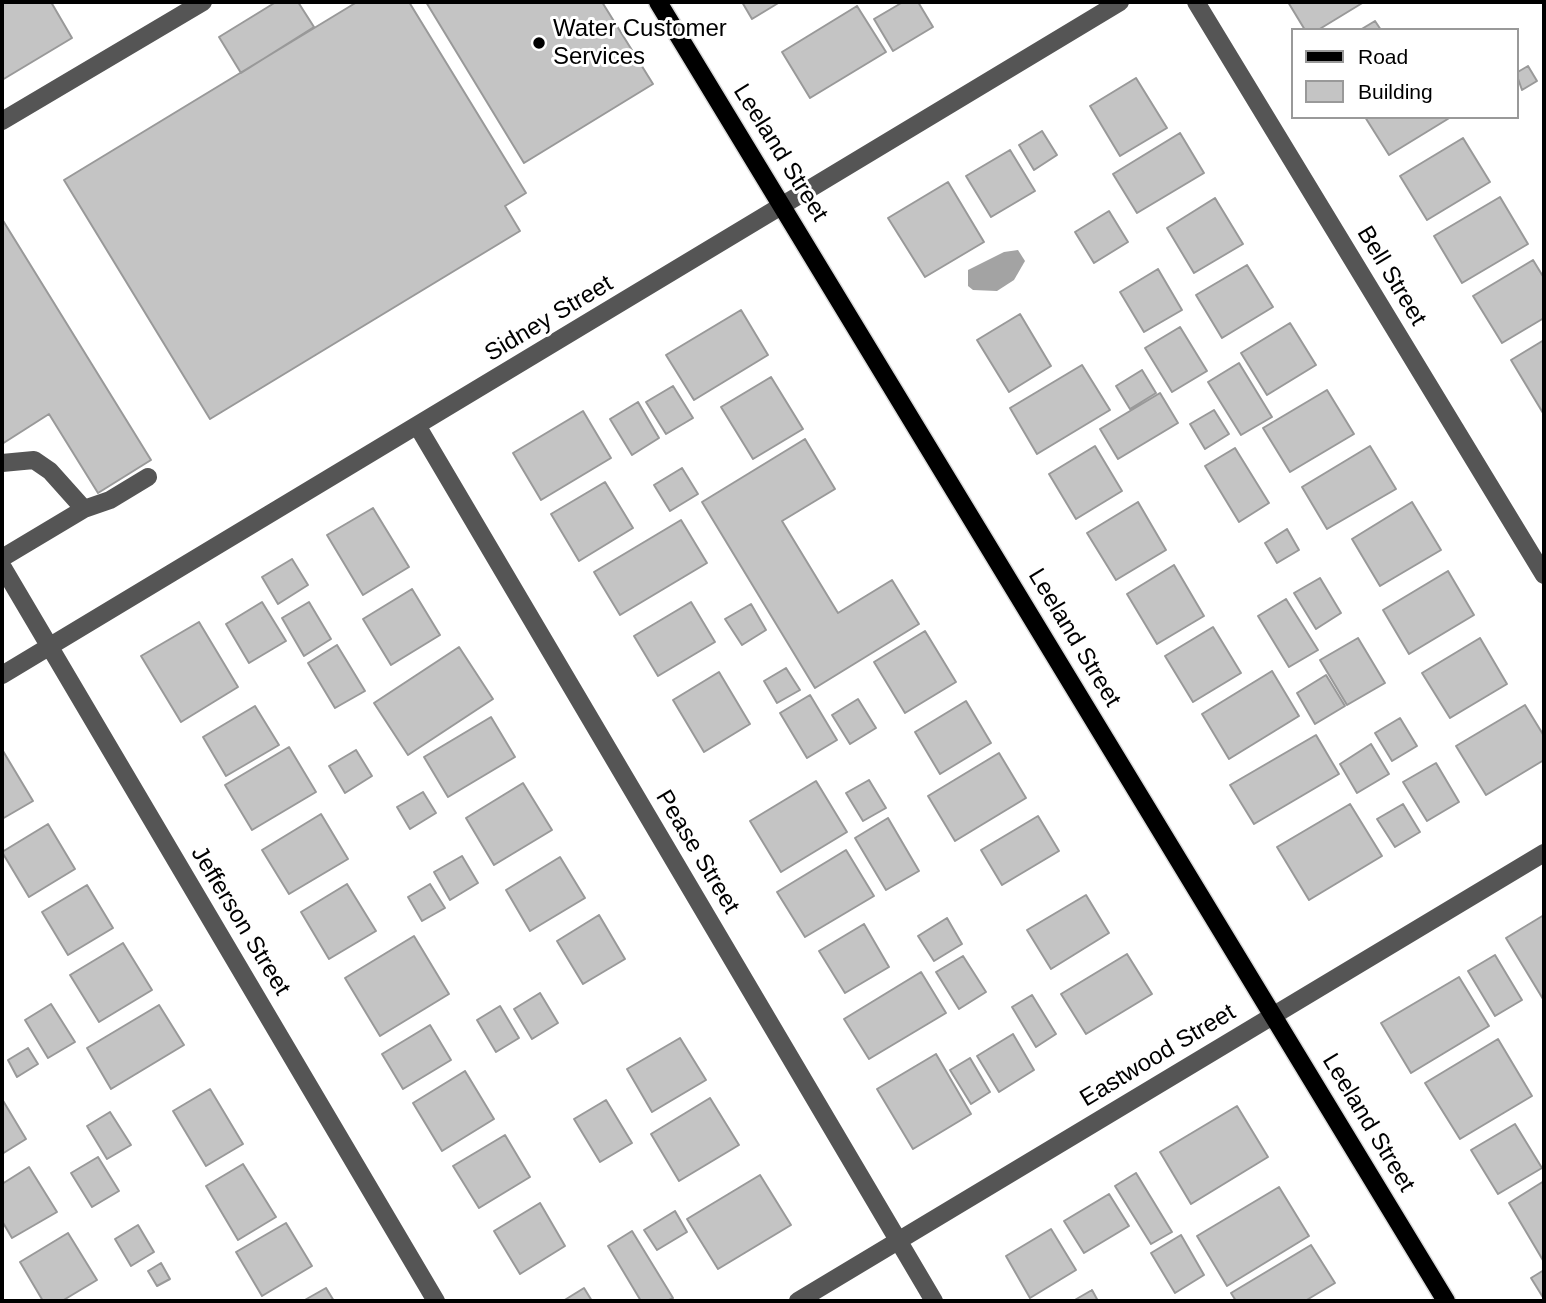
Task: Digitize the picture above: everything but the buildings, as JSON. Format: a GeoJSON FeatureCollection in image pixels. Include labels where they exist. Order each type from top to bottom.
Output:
{"type":"FeatureCollection","features":[{"type":"Feature","properties":{"kind":"main road","name":"Leeland Street"},"geometry":{"type":"LineString","coordinates":[[658,2],[1446,1301]]}},
{"type":"Feature","properties":{"kind":"street"},"geometry":{"type":"LineString","coordinates":[[2,121],[203,2]]}},
{"type":"Feature","properties":{"kind":"street","name":"Sidney Street"},"geometry":{"type":"LineString","coordinates":[[2,676],[1120,2]]}},
{"type":"Feature","properties":{"kind":"street","name":"Bell Street"},"geometry":{"type":"LineString","coordinates":[[1196,2],[1544,576]]}},
{"type":"Feature","properties":{"kind":"street","name":"Pease Street"},"geometry":{"type":"LineString","coordinates":[[418,427],[933,1301]]}},
{"type":"Feature","properties":{"kind":"street"},"geometry":{"type":"LineString","coordinates":[[2,463],[16,459],[34,460],[50,471],[84,509]]}},
{"type":"Feature","properties":{"kind":"street"},"geometry":{"type":"LineString","coordinates":[[2,558],[84,509],[110,500],[148,477]]}},
{"type":"Feature","properties":{"kind":"street","name":"Jefferson Street"},"geometry":{"type":"LineString","coordinates":[[2,566],[436,1301]]}},
{"type":"Feature","properties":{"kind":"street","name":"Eastwood Street"},"geometry":{"type":"LineString","coordinates":[[798,1301],[1544,853]]}},
{"type":"Feature","properties":{"kind":"shaded area"},"geometry":{"type":"Polygon","coordinates":[[[1018,250],[1025,261],[1014,280],[997,291],[973,290],[968,286],[968,270],[1004,252],[1018,250]]]}},
{"type":"Feature","properties":{"kind":"place","name":"Water Customer Services"},"geometry":{"type":"Point","coordinates":[539,43]}}]}
